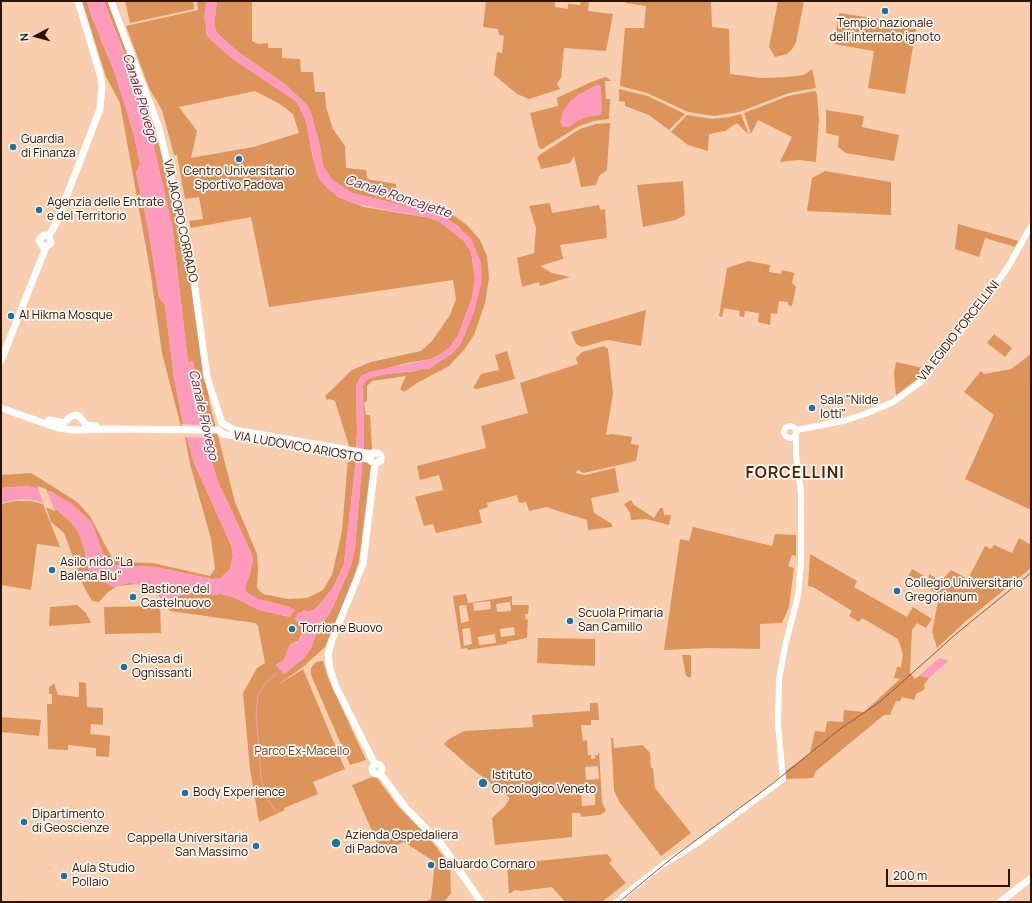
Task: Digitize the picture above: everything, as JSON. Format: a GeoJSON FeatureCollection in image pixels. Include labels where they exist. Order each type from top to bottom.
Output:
{"type":"FeatureCollection","features":[{"type":"Feature","properties":{"kind":"main road"},"geometry":{"type":"LineString","coordinates":[[1,361],[46,247],[42,246],[39,240],[44,235],[48,236],[54,227],[94,127],[99,106],[102,86],[100,74],[78,1]]}},
{"type":"Feature","properties":{"kind":"main road","name":"VIA JACOPO CORRADO"},"geometry":{"type":"LineString","coordinates":[[111,1],[159,128],[191,260],[207,377],[223,428]]}},
{"type":"Feature","properties":{"kind":"main road"},"geometry":{"type":"LineString","coordinates":[[1,403],[57,423],[64,423],[74,415],[79,416],[86,425],[110,429]]}},
{"type":"Feature","properties":{"kind":"main road"},"geometry":{"type":"LineString","coordinates":[[1,408],[58,428],[74,430],[110,429]]}},
{"type":"Feature","properties":{"kind":"main road"},"geometry":{"type":"LineString","coordinates":[[68,419],[68,425],[74,430]]}},
{"type":"Feature","properties":{"kind":"main road"},"geometry":{"type":"LineString","coordinates":[[74,430],[81,427],[82,420]]}},
{"type":"Feature","properties":{"kind":"main road","name":"VIA LUDOVICO ARIOSTO"},"geometry":{"type":"LineString","coordinates":[[110,429],[210,431],[223,428],[371,458],[364,558],[361,570],[331,643],[329,664],[340,696],[374,764],[381,766],[382,770],[380,773],[405,807],[442,845],[481,902]]}},
{"type":"Feature","properties":{"kind":"main road"},"geometry":{"type":"LineString","coordinates":[[1000,902],[1031,878]]}},
{"type":"Feature","properties":{"kind":"street","name":"VIA EGIDIO FORCELLINI"},"geometry":{"type":"LineString","coordinates":[[796,432],[843,422],[865,414],[894,402],[922,381],[987,297],[1008,267],[1031,226]]}},
{"type":"Feature","properties":{"kind":"street"},"geometry":{"type":"LineString","coordinates":[[616,902],[623,899],[622,897],[661,866],[696,844],[783,779],[778,724],[779,680],[785,646],[798,596],[801,564],[801,493],[796,454],[796,432],[792,426],[787,426],[784,432],[796,454]]}},
{"type":"Feature","properties":{"kind":"street"},"geometry":{"type":"LineString","coordinates":[[786,437],[790,439],[796,432]]}},
{"type":"Feature","properties":{"kind":"green space"},"geometry":{"type":"Polygon","coordinates":[[[82,1],[87,1],[91,15],[114,71],[134,135],[140,164],[136,172],[149,233],[159,297],[165,305],[174,378],[184,428],[194,463],[231,545],[233,555],[230,569],[220,579],[212,579],[156,567],[115,565],[104,556],[98,540],[52,492],[27,486],[1,488],[1,475],[31,473],[77,502],[90,516],[112,558],[122,562],[153,563],[210,576],[215,569],[211,539],[190,464],[185,438],[162,353],[151,276],[120,103],[106,77],[82,1]]]}},
{"type":"Feature","properties":{"kind":"green space","name":"Parco Ex-Macello"},"geometry":{"type":"Polygon","coordinates":[[[104,1],[110,1],[151,111],[189,270],[210,405],[235,502],[257,554],[257,588],[263,594],[288,599],[307,598],[323,590],[332,575],[342,531],[349,446],[335,401],[330,399],[327,400],[325,396],[352,370],[371,362],[421,351],[432,341],[450,315],[456,299],[453,280],[269,307],[251,217],[191,228],[189,221],[203,219],[199,197],[185,199],[177,155],[174,155],[162,110],[149,88],[126,26],[198,10],[197,1],[206,1],[206,33],[208,37],[230,57],[297,102],[306,121],[313,159],[338,197],[364,207],[430,218],[440,222],[464,241],[471,252],[475,277],[472,298],[458,335],[451,346],[441,354],[431,359],[406,363],[361,376],[356,386],[357,432],[355,467],[344,564],[333,588],[319,605],[314,610],[301,613],[295,619],[301,625],[302,634],[298,641],[290,644],[284,660],[276,665],[284,674],[304,658],[311,648],[318,629],[330,613],[351,566],[355,548],[364,442],[363,386],[365,381],[370,378],[386,374],[416,371],[460,345],[474,312],[481,263],[459,227],[449,220],[436,213],[352,193],[332,180],[323,166],[320,146],[311,113],[307,105],[286,85],[237,51],[217,33],[214,25],[217,1],[252,1],[252,41],[258,44],[268,43],[268,48],[282,48],[282,58],[300,59],[301,72],[313,72],[315,92],[325,92],[326,107],[333,129],[345,146],[346,168],[366,170],[367,179],[396,184],[396,191],[402,200],[422,203],[449,212],[467,225],[480,240],[487,256],[489,278],[485,303],[474,335],[464,350],[449,366],[417,383],[404,392],[400,389],[406,376],[372,381],[367,386],[367,401],[364,403],[366,415],[370,415],[372,449],[370,450],[368,462],[371,465],[359,561],[351,587],[325,647],[303,667],[276,686],[303,669],[345,769],[313,782],[318,794],[284,808],[283,807],[285,810],[259,822],[250,769],[243,693],[257,668],[265,663],[258,626],[255,623],[170,611],[157,593],[148,587],[137,584],[117,586],[108,592],[99,602],[92,601],[84,587],[64,533],[51,522],[45,504],[57,510],[71,522],[83,542],[88,568],[92,575],[113,587],[121,584],[129,583],[146,585],[153,588],[166,602],[184,592],[212,595],[220,594],[233,597],[259,610],[290,617],[274,603],[254,598],[246,592],[245,588],[253,560],[250,550],[218,482],[200,421],[193,385],[198,383],[193,362],[188,362],[172,225],[140,94],[104,1]],[[255,91],[179,107],[197,131],[191,158],[253,147],[299,133],[293,114],[280,104],[255,91]]]}},
{"type":"Feature","properties":{"kind":"green space"},"geometry":{"type":"Polygon","coordinates":[[[125,1],[193,1],[194,9],[130,23],[125,1]]]}},
{"type":"Feature","properties":{"kind":"green space"},"geometry":{"type":"Polygon","coordinates":[[[486,1],[547,1],[555,2],[555,7],[568,9],[568,4],[580,5],[581,1],[589,1],[588,11],[613,14],[606,51],[564,48],[561,78],[557,84],[560,89],[529,99],[517,94],[494,75],[497,52],[502,53],[504,36],[499,35],[498,29],[483,27],[486,1]]]}},
{"type":"Feature","properties":{"kind":"green space"},"geometry":{"type":"Polygon","coordinates":[[[627,1],[711,1],[712,27],[729,29],[730,74],[762,78],[787,77],[804,75],[812,69],[816,88],[789,93],[739,112],[714,116],[688,112],[647,93],[620,86],[625,28],[644,28],[646,6],[626,3],[627,1]]]}},
{"type":"Feature","properties":{"kind":"green space"},"geometry":{"type":"Polygon","coordinates":[[[778,1],[804,1],[796,42],[793,48],[787,54],[775,57],[769,47],[778,1]]]}},
{"type":"Feature","properties":{"kind":"green space"},"geometry":{"type":"Polygon","coordinates":[[[839,13],[879,19],[878,24],[916,29],[905,94],[868,88],[874,51],[834,44],[839,13]]]}},
{"type":"Feature","properties":{"kind":"green space"},"geometry":{"type":"Polygon","coordinates":[[[606,77],[611,81],[605,81],[606,99],[610,99],[609,119],[594,121],[579,126],[542,149],[539,148],[530,113],[558,106],[557,98],[591,82],[606,77]]]}},
{"type":"Feature","properties":{"kind":"green space"},"geometry":{"type":"Polygon","coordinates":[[[619,89],[648,96],[685,114],[669,130],[649,115],[625,106],[625,102],[619,101],[619,89]]]}},
{"type":"Feature","properties":{"kind":"green space"},"geometry":{"type":"Polygon","coordinates":[[[815,91],[817,94],[819,120],[816,162],[798,160],[780,162],[792,137],[758,120],[751,134],[744,113],[788,96],[815,91]]]}},
{"type":"Feature","properties":{"kind":"green space"},"geometry":{"type":"Polygon","coordinates":[[[826,110],[864,116],[862,127],[899,135],[894,161],[846,153],[838,147],[839,136],[826,133],[826,110]]]}},
{"type":"Feature","properties":{"kind":"green space"},"geometry":{"type":"Polygon","coordinates":[[[741,114],[749,135],[737,123],[725,131],[709,134],[708,151],[688,145],[671,132],[687,115],[711,119],[741,114]]]}},
{"type":"Feature","properties":{"kind":"green space"},"geometry":{"type":"Polygon","coordinates":[[[610,123],[607,170],[599,176],[596,185],[581,187],[574,156],[570,163],[541,169],[537,157],[541,154],[580,129],[596,124],[610,123]]]}},
{"type":"Feature","properties":{"kind":"green space"},"geometry":{"type":"Polygon","coordinates":[[[825,171],[891,182],[891,215],[807,211],[812,178],[825,171]]]}},
{"type":"Feature","properties":{"kind":"green space"},"geometry":{"type":"Polygon","coordinates":[[[683,181],[685,215],[675,220],[643,227],[637,185],[683,181]]]}},
{"type":"Feature","properties":{"kind":"green space"},"geometry":{"type":"Polygon","coordinates":[[[550,203],[552,213],[599,205],[600,210],[605,209],[607,238],[560,245],[563,259],[540,266],[552,273],[570,277],[540,286],[539,282],[522,287],[517,258],[534,253],[536,228],[529,206],[550,203]]]}},
{"type":"Feature","properties":{"kind":"green space"},"geometry":{"type":"Polygon","coordinates":[[[958,224],[1018,241],[1015,247],[985,238],[979,257],[955,249],[958,224]]]}},
{"type":"Feature","properties":{"kind":"green space"},"geometry":{"type":"Polygon","coordinates":[[[748,261],[770,265],[769,272],[781,274],[782,270],[794,273],[792,283],[796,287],[792,306],[788,305],[788,302],[779,301],[777,314],[771,313],[770,325],[758,322],[759,313],[745,311],[744,317],[739,316],[740,311],[724,308],[722,317],[719,316],[727,268],[748,261]]]}},
{"type":"Feature","properties":{"kind":"green space"},"geometry":{"type":"Polygon","coordinates":[[[646,310],[641,346],[608,340],[582,347],[576,344],[571,332],[646,310]]]}},
{"type":"Feature","properties":{"kind":"green space"},"geometry":{"type":"Polygon","coordinates":[[[994,334],[1012,348],[1005,357],[987,343],[994,334]]]}},
{"type":"Feature","properties":{"kind":"green space"},"geometry":{"type":"Polygon","coordinates":[[[604,346],[608,349],[613,394],[606,435],[613,434],[632,437],[631,444],[639,445],[636,461],[584,473],[577,470],[576,473],[585,475],[615,468],[619,492],[591,498],[594,513],[612,524],[612,527],[588,530],[587,520],[546,507],[529,511],[526,502],[519,503],[517,495],[487,503],[488,507],[479,510],[482,523],[436,533],[433,524],[424,526],[415,497],[443,490],[439,475],[420,480],[417,466],[486,448],[481,426],[528,413],[520,383],[578,364],[576,358],[582,352],[604,346]]]}},
{"type":"Feature","properties":{"kind":"green space"},"geometry":{"type":"Polygon","coordinates":[[[507,351],[515,379],[477,389],[473,388],[481,374],[499,370],[495,355],[507,351]]]}},
{"type":"Feature","properties":{"kind":"green space"},"geometry":{"type":"Polygon","coordinates":[[[1031,354],[1031,510],[965,479],[994,415],[964,392],[981,371],[984,374],[1011,369],[1031,354]]]}},
{"type":"Feature","properties":{"kind":"green space"},"geometry":{"type":"Polygon","coordinates":[[[896,362],[927,369],[916,380],[896,395],[894,373],[896,362]]]}},
{"type":"Feature","properties":{"kind":"green space"},"geometry":{"type":"Polygon","coordinates":[[[631,500],[634,505],[654,518],[660,508],[663,508],[664,515],[671,515],[669,525],[646,519],[631,520],[630,513],[624,504],[631,500]]]}},
{"type":"Feature","properties":{"kind":"green space"},"geometry":{"type":"Polygon","coordinates":[[[16,501],[31,501],[43,504],[60,547],[37,544],[31,590],[1,585],[1,504],[16,501]]]}},
{"type":"Feature","properties":{"kind":"green space"},"geometry":{"type":"Polygon","coordinates":[[[693,527],[772,546],[775,534],[796,535],[796,556],[792,555],[788,566],[794,568],[789,607],[782,623],[760,624],[760,649],[708,648],[664,650],[680,539],[689,541],[693,527]]]}},
{"type":"Feature","properties":{"kind":"green space"},"geometry":{"type":"Polygon","coordinates":[[[1019,538],[1031,545],[1031,568],[966,621],[937,648],[932,632],[939,596],[927,587],[929,574],[941,581],[951,570],[968,579],[985,546],[991,549],[994,545],[1012,553],[1019,538]]]}},
{"type":"Feature","properties":{"kind":"green space"},"geometry":{"type":"Polygon","coordinates":[[[810,554],[857,581],[854,587],[907,617],[913,607],[932,619],[926,628],[917,623],[912,630],[910,673],[915,679],[919,676],[929,678],[924,685],[925,689],[916,694],[914,700],[902,697],[900,701],[896,701],[890,715],[884,715],[816,771],[813,778],[786,779],[786,771],[810,753],[815,731],[825,732],[827,721],[843,722],[844,710],[864,712],[900,679],[894,678],[897,667],[901,667],[903,654],[898,639],[862,618],[859,622],[849,616],[852,611],[813,587],[808,586],[810,554]]]}},
{"type":"Feature","properties":{"kind":"green space"},"geometry":{"type":"Polygon","coordinates":[[[912,569],[926,577],[921,587],[907,579],[912,569]]]}},
{"type":"Feature","properties":{"kind":"green space"},"geometry":{"type":"Polygon","coordinates":[[[466,594],[468,603],[512,596],[512,605],[529,605],[528,614],[525,614],[526,620],[528,619],[527,638],[507,642],[507,644],[468,650],[467,648],[461,649],[453,596],[466,594]],[[490,601],[473,603],[474,611],[491,609],[490,601]],[[510,602],[496,604],[497,612],[511,611],[510,602]],[[466,605],[459,606],[461,623],[469,621],[466,605]],[[514,627],[500,629],[501,637],[515,635],[514,627]],[[470,628],[462,629],[464,646],[472,644],[470,628]],[[495,634],[478,637],[479,645],[496,643],[495,634]]]}},
{"type":"Feature","properties":{"kind":"green space"},"geometry":{"type":"Polygon","coordinates":[[[77,605],[86,613],[91,623],[49,626],[50,607],[77,605]]]}},
{"type":"Feature","properties":{"kind":"green space"},"geometry":{"type":"Polygon","coordinates":[[[160,606],[161,633],[105,634],[104,607],[160,606]]]}},
{"type":"Feature","properties":{"kind":"green space"},"geometry":{"type":"Polygon","coordinates":[[[538,638],[595,639],[595,666],[537,663],[538,638]]]}},
{"type":"Feature","properties":{"kind":"green space"},"geometry":{"type":"Polygon","coordinates":[[[682,655],[691,655],[691,678],[686,676],[682,655]]]}},
{"type":"Feature","properties":{"kind":"green space"},"geometry":{"type":"Polygon","coordinates":[[[323,661],[328,678],[366,760],[350,765],[311,675],[311,668],[316,662],[323,661]]]}},
{"type":"Feature","properties":{"kind":"green space"},"geometry":{"type":"Polygon","coordinates":[[[79,682],[86,683],[87,707],[103,708],[103,725],[91,724],[90,734],[110,736],[109,757],[96,756],[96,748],[68,745],[68,750],[48,749],[47,704],[52,704],[52,694],[49,694],[49,688],[54,683],[58,695],[79,697],[79,682]]]}},
{"type":"Feature","properties":{"kind":"green space"},"geometry":{"type":"Polygon","coordinates":[[[590,703],[598,703],[599,720],[591,720],[591,725],[581,725],[583,741],[587,740],[588,755],[591,755],[591,759],[596,758],[594,755],[598,755],[599,750],[602,802],[606,811],[600,815],[581,817],[580,813],[572,813],[572,837],[495,845],[492,818],[505,806],[510,798],[471,768],[444,744],[449,739],[464,731],[533,727],[532,715],[590,711],[590,703]],[[598,766],[585,767],[586,780],[599,779],[598,766]],[[595,791],[581,792],[582,806],[595,805],[595,791]]]}},
{"type":"Feature","properties":{"kind":"green space"},"geometry":{"type":"Polygon","coordinates":[[[1,717],[41,720],[39,736],[1,732],[1,717]]]}},
{"type":"Feature","properties":{"kind":"green space"},"geometry":{"type":"Polygon","coordinates":[[[611,738],[613,738],[614,748],[643,745],[650,753],[655,788],[691,833],[661,856],[620,803],[614,791],[611,738]]]}},
{"type":"Feature","properties":{"kind":"green space"},"geometry":{"type":"Polygon","coordinates":[[[372,777],[377,778],[397,805],[430,839],[450,865],[451,893],[444,902],[425,902],[431,899],[435,862],[404,842],[381,852],[352,785],[372,777]]]}},
{"type":"Feature","properties":{"kind":"green space"},"geometry":{"type":"Polygon","coordinates":[[[607,854],[612,860],[609,863],[626,883],[602,902],[565,902],[552,887],[521,891],[515,890],[509,894],[507,864],[607,854]]]}},
{"type":"Feature","properties":{"kind":"water","name":"Canale Piovego"},"geometry":{"type":"Polygon","coordinates":[[[87,1],[104,1],[147,116],[172,225],[188,362],[193,361],[198,383],[193,385],[200,421],[218,481],[250,550],[253,560],[250,575],[245,588],[246,592],[260,600],[288,606],[295,610],[290,617],[259,610],[233,597],[220,594],[212,595],[184,592],[168,606],[159,594],[149,586],[129,583],[113,587],[92,575],[88,568],[87,556],[77,530],[65,516],[57,510],[36,500],[21,499],[1,503],[1,488],[27,486],[52,492],[72,504],[92,522],[104,556],[115,565],[156,567],[212,579],[220,578],[230,569],[233,555],[231,545],[194,463],[184,428],[174,378],[165,305],[159,297],[149,233],[136,172],[140,164],[134,135],[114,71],[91,15],[87,1]]]}},
{"type":"Feature","properties":{"kind":"water"},"geometry":{"type":"Polygon","coordinates":[[[206,1],[217,1],[214,25],[217,33],[237,51],[286,85],[307,105],[311,113],[320,146],[323,166],[332,180],[352,193],[436,213],[449,220],[471,238],[481,263],[482,281],[474,312],[460,345],[452,354],[429,369],[386,374],[370,378],[365,381],[363,386],[364,442],[355,548],[351,566],[330,613],[318,629],[311,648],[304,658],[284,674],[276,665],[284,660],[290,644],[296,643],[302,637],[302,628],[295,619],[296,616],[299,612],[301,613],[304,610],[314,610],[319,605],[333,588],[344,564],[355,467],[357,432],[356,386],[361,376],[369,372],[431,359],[441,354],[451,346],[458,335],[472,298],[475,277],[474,265],[471,252],[464,241],[440,222],[429,218],[352,203],[338,197],[327,188],[320,180],[316,172],[306,121],[297,102],[230,57],[208,37],[204,18],[206,1]]]}},
{"type":"Feature","properties":{"kind":"water"},"geometry":{"type":"Polygon","coordinates":[[[598,84],[601,87],[602,112],[600,115],[583,118],[569,127],[563,127],[560,122],[563,111],[570,101],[579,94],[598,84]]]}},
{"type":"Feature","properties":{"kind":"water"},"geometry":{"type":"Polygon","coordinates":[[[939,658],[948,660],[929,678],[919,676],[939,658]]]}},
{"type":"Feature","properties":{"kind":"pier"},"geometry":{"type":"Polygon","coordinates":[[[181,424],[203,425],[206,438],[184,437],[181,424]]]}},
{"type":"Feature","properties":{"kind":"pier"},"geometry":{"type":"Polygon","coordinates":[[[37,486],[46,489],[55,511],[45,507],[37,486]]]}},
{"type":"Feature","properties":{"kind":"waterway"},"geometry":{"type":"LineString","coordinates":[[275,810],[266,797],[261,777],[256,712],[258,695],[265,683],[277,673]]}},
{"type":"Feature","properties":{"kind":"tram line"},"geometry":{"type":"LineString","coordinates":[[619,902],[672,858],[772,784],[840,729],[881,701],[956,634],[1031,573]]}},
{"type":"Feature","properties":{"kind":"place","name":"Tempio nazionale dell'internato ignoto"},"geometry":{"type":"Point","coordinates":[885,11]}},
{"type":"Feature","properties":{"kind":"place","name":"Guardia di Finanza"},"geometry":{"type":"Point","coordinates":[13,147]}},
{"type":"Feature","properties":{"kind":"place","name":"Centro Universitario Sportivo Padova"},"geometry":{"type":"Point","coordinates":[239,159]}},
{"type":"Feature","properties":{"kind":"place","name":"Agenzia delle Entrate e del Territorio"},"geometry":{"type":"Point","coordinates":[39,210]}},
{"type":"Feature","properties":{"kind":"place","name":"Al Hikma Mosque"},"geometry":{"type":"Point","coordinates":[11,316]}},
{"type":"Feature","properties":{"kind":"place","name":"Sala \"Nilde Iotti\""},"geometry":{"type":"Point","coordinates":[812,408]}},
{"type":"Feature","properties":{"kind":"place","name":"Asilo nido \"La Balena Blu\""},"geometry":{"type":"Point","coordinates":[52,570]}},
{"type":"Feature","properties":{"kind":"place","name":"Collegio Universitario Gregorianum"},"geometry":{"type":"Point","coordinates":[897,591]}},
{"type":"Feature","properties":{"kind":"place","name":"Bastione del Castelnuovo"},"geometry":{"type":"Point","coordinates":[133,597]}},
{"type":"Feature","properties":{"kind":"place","name":"Scuola Primaria San Camillo"},"geometry":{"type":"Point","coordinates":[570,621]}},
{"type":"Feature","properties":{"kind":"place","name":"Torrione Buovo"},"geometry":{"type":"Point","coordinates":[292,629]}},
{"type":"Feature","properties":{"kind":"place","name":"Chiesa di Ognissanti"},"geometry":{"type":"Point","coordinates":[124,667]}},
{"type":"Feature","properties":{"kind":"place","name":"Istituto Oncologico Veneto"},"geometry":{"type":"Point","coordinates":[483,783]}},
{"type":"Feature","properties":{"kind":"place","name":"Body Experience"},"geometry":{"type":"Point","coordinates":[185,793]}},
{"type":"Feature","properties":{"kind":"place","name":"Dipartimento di Geoscienze"},"geometry":{"type":"Point","coordinates":[24,822]}},
{"type":"Feature","properties":{"kind":"place","name":"Azienda Ospedaliera di Padova"},"geometry":{"type":"Point","coordinates":[336,843]}},
{"type":"Feature","properties":{"kind":"place","name":"Cappella Universitaria San Massimo"},"geometry":{"type":"Point","coordinates":[256,846]}},
{"type":"Feature","properties":{"kind":"place","name":"Baluardo Cornaro"},"geometry":{"type":"Point","coordinates":[431,865]}},
{"type":"Feature","properties":{"kind":"place","name":"Aula Studio Pollaio"},"geometry":{"type":"Point","coordinates":[64,876]}},
{"type":"Feature","properties":{"kind":"district","name":"FORCELLINI"},"geometry":{"type":"Point","coordinates":[795,474]}},
{"type":"Feature","properties":{"kind":"water label","name":"Canale Roncajette"},"geometry":{"type":"Point","coordinates":[398,197]}}]}
